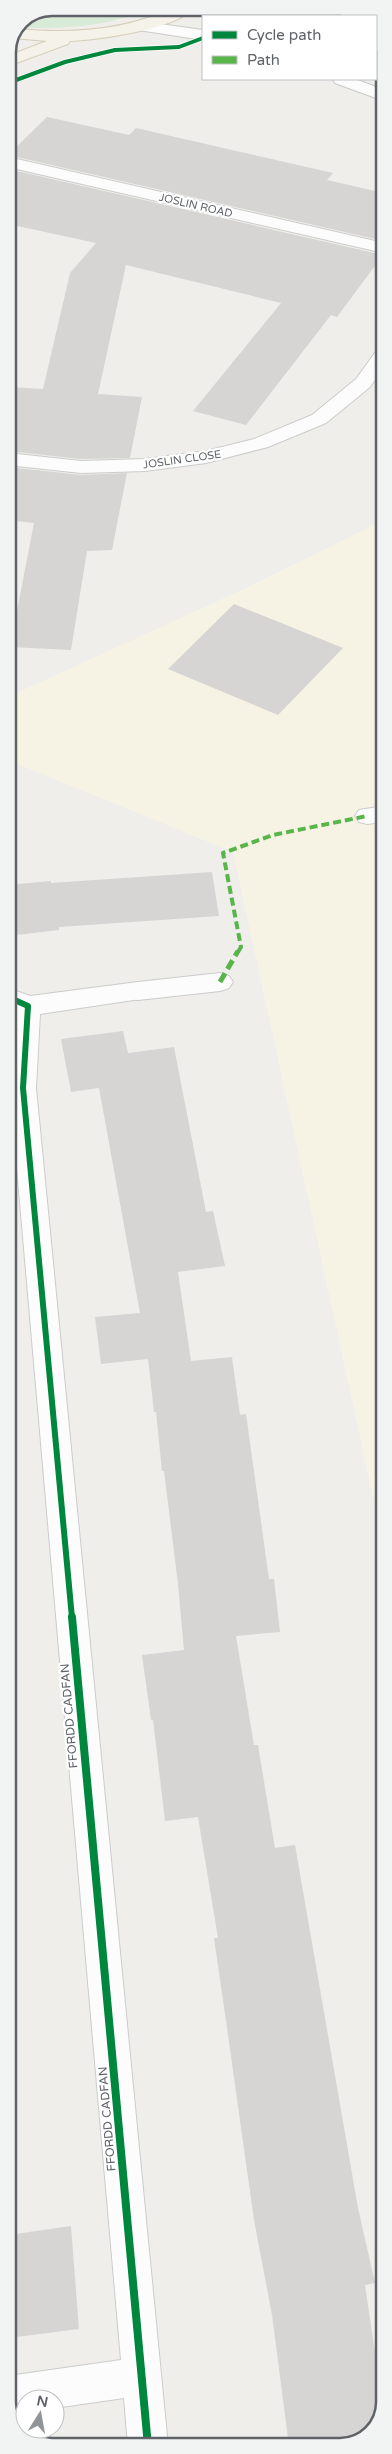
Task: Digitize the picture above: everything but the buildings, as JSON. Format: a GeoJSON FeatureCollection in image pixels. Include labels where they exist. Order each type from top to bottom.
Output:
{"type":"FeatureCollection","features":[{"type":"Feature","properties":{"kind":"main road"},"geometry":{"type":"LineString","coordinates":[[21,34],[78,35],[138,26],[168,16]]}},
{"type":"Feature","properties":{"kind":"main road"},"geometry":{"type":"LineString","coordinates":[[16,59],[78,35]]}},
{"type":"Feature","properties":{"kind":"street"},"geometry":{"type":"LineString","coordinates":[[138,26],[202,35]]}},
{"type":"Feature","properties":{"kind":"street"},"geometry":{"type":"LineString","coordinates":[[344,80],[375,92]]}},
{"type":"Feature","properties":{"kind":"street","name":"JOSLIN ROAD"},"geometry":{"type":"LineString","coordinates":[[16,164],[375,246]]}},
{"type":"Feature","properties":{"kind":"street","name":"JOSLIN CLOSE"},"geometry":{"type":"LineString","coordinates":[[16,460],[81,467],[145,465],[206,457],[261,443],[318,419],[364,383],[375,367]]}},
{"type":"Feature","properties":{"kind":"street","name":"FFORDD CADFAN"},"geometry":{"type":"LineString","coordinates":[[147,2438],[23,1088],[18,1001],[220,982]]}},
{"type":"Feature","properties":{"kind":"street"},"geometry":{"type":"LineString","coordinates":[[17,2394],[142,2376]]}},
{"type":"Feature","properties":{"kind":"shaded area"},"geometry":{"type":"Polygon","coordinates":[[[375,524],[376,1508],[233,852],[16,763],[16,693],[244,589],[375,524]]]}},
{"type":"Feature","properties":{"kind":"green space"},"geometry":{"type":"Polygon","coordinates":[[[52,16],[129,16],[103,23],[52,28],[27,27],[38,19],[52,16]]]}},
{"type":"Feature","properties":{"kind":"marked path"},"geometry":{"type":"LineString","coordinates":[[220,982],[241,947],[223,853],[273,835],[367,816]]}},
{"type":"Feature","properties":{"kind":"cycle path"},"geometry":{"type":"LineString","coordinates":[[16,80],[65,62],[115,50],[179,47],[202,38]]}},
{"type":"Feature","properties":{"kind":"cycle path"},"geometry":{"type":"LineString","coordinates":[[16,1001],[28,1006],[23,1088],[147,2438]]}}]}
